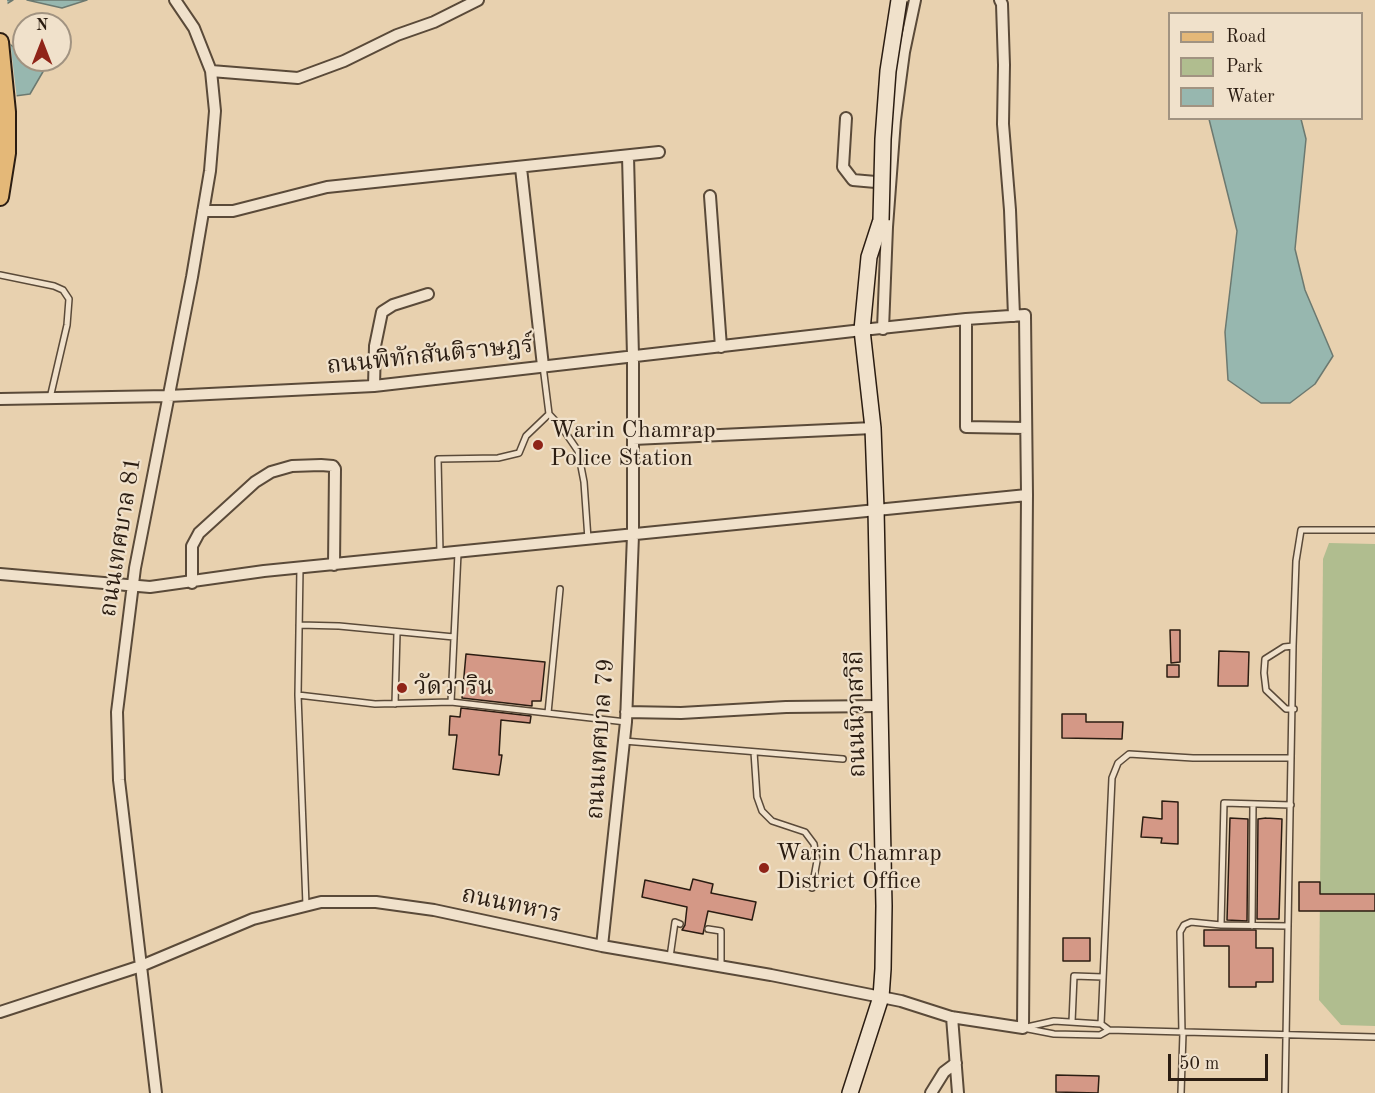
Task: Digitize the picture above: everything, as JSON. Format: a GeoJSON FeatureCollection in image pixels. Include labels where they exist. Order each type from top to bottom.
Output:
{"type":"FeatureCollection","features":[{"type":"Feature","properties":{"kind":"main road","name":"ถนนนิวาสวิถี"},"geometry":{"type":"LineString","coordinates":[[850,1093],[881,997],[884,906],[876,509],[873,428],[862,330],[869,257],[881,220],[883,139],[888,71],[899,0]]}},
{"type":"Feature","properties":{"kind":"main road"},"geometry":{"type":"LineString","coordinates":[[0,42],[7,112],[7,153],[0,197]]}},
{"type":"Feature","properties":{"kind":"street","name":"ถนนเทศบาล 81"},"geometry":{"type":"LineString","coordinates":[[156,1093],[119,780],[117,712],[133,586],[210,171],[215,111],[211,70],[194,28],[175,0]]}},
{"type":"Feature","properties":{"kind":"street"},"geometry":{"type":"LineString","coordinates":[[211,70],[298,78],[344,61],[478,0]]}},
{"type":"Feature","properties":{"kind":"street"},"geometry":{"type":"LineString","coordinates":[[882,329],[895,120],[904,52],[915,0]]}},
{"type":"Feature","properties":{"kind":"street"},"geometry":{"type":"LineString","coordinates":[[1000,0],[1002,4],[1003,124],[1010,210],[1014,316],[1025,315],[1027,495],[1023,1028]]}},
{"type":"Feature","properties":{"kind":"street"},"geometry":{"type":"LineString","coordinates":[[846,118],[843,167],[853,180],[890,183]]}},
{"type":"Feature","properties":{"kind":"street"},"geometry":{"type":"LineString","coordinates":[[203,211],[233,211],[327,187],[659,152]]}},
{"type":"Feature","properties":{"kind":"street","name":"ถนนเทศบาล 79"},"geometry":{"type":"LineString","coordinates":[[602,946],[626,717],[633,535],[633,356],[628,156]]}},
{"type":"Feature","properties":{"kind":"street"},"geometry":{"type":"LineString","coordinates":[[521,168],[543,366]]}},
{"type":"Feature","properties":{"kind":"street"},"geometry":{"type":"LineString","coordinates":[[710,196],[721,347]]}},
{"type":"Feature","properties":{"kind":"street"},"geometry":{"type":"LineString","coordinates":[[374,386],[375,346],[382,312],[393,305],[428,294]]}},
{"type":"Feature","properties":{"kind":"street","name":"ถนนพิทักสันติราษฎร์"},"geometry":{"type":"LineString","coordinates":[[0,399],[50,400],[168,396],[374,386],[862,330],[1014,316]]}},
{"type":"Feature","properties":{"kind":"street"},"geometry":{"type":"LineString","coordinates":[[966,319],[966,427],[1026,428]]}},
{"type":"Feature","properties":{"kind":"street"},"geometry":{"type":"LineString","coordinates":[[633,439],[873,428]]}},
{"type":"Feature","properties":{"kind":"street"},"geometry":{"type":"LineString","coordinates":[[192,583],[192,546],[198,533],[255,482],[271,472],[292,466],[321,465],[333,466],[335,469],[334,565]]}},
{"type":"Feature","properties":{"kind":"street"},"geometry":{"type":"LineString","coordinates":[[0,574],[150,587],[192,583],[264,571],[1027,495]]}},
{"type":"Feature","properties":{"kind":"street"},"geometry":{"type":"LineString","coordinates":[[626,717],[786,707],[879,706]]}},
{"type":"Feature","properties":{"kind":"street","name":"ถนนทหาร"},"geometry":{"type":"LineString","coordinates":[[0,1012],[141,966],[253,920],[321,902],[376,902],[422,908],[602,946],[771,975],[901,1001],[952,1017],[1023,1028]]}},
{"type":"Feature","properties":{"kind":"street"},"geometry":{"type":"LineString","coordinates":[[952,1017],[958,1093]]}},
{"type":"Feature","properties":{"kind":"street"},"geometry":{"type":"LineString","coordinates":[[931,1093],[944,1072],[956,1064]]}},
{"type":"Feature","properties":{"kind":"lane"},"geometry":{"type":"LineString","coordinates":[[0,275],[54,286],[63,290],[69,298],[67,325],[50,400]]}},
{"type":"Feature","properties":{"kind":"lane"},"geometry":{"type":"LineString","coordinates":[[543,366],[549,414],[578,451],[584,482],[588,539]]}},
{"type":"Feature","properties":{"kind":"lane"},"geometry":{"type":"LineString","coordinates":[[441,555],[438,459],[498,458],[519,453],[526,436],[549,414]]}},
{"type":"Feature","properties":{"kind":"lane"},"geometry":{"type":"LineString","coordinates":[[1285,1093],[1296,561],[1301,530],[1375,530]]}},
{"type":"Feature","properties":{"kind":"lane"},"geometry":{"type":"LineString","coordinates":[[452,702],[458,553]]}},
{"type":"Feature","properties":{"kind":"lane"},"geometry":{"type":"LineString","coordinates":[[300,568],[298,695],[306,906]]}},
{"type":"Feature","properties":{"kind":"lane"},"geometry":{"type":"LineString","coordinates":[[548,713],[560,589]]}},
{"type":"Feature","properties":{"kind":"lane"},"geometry":{"type":"LineString","coordinates":[[299,625],[339,626],[454,637]]}},
{"type":"Feature","properties":{"kind":"lane"},"geometry":{"type":"LineString","coordinates":[[395,704],[397,633]]}},
{"type":"Feature","properties":{"kind":"lane"},"geometry":{"type":"LineString","coordinates":[[1293,646],[1284,646],[1265,659],[1264,673],[1266,690],[1286,709],[1294,709]]}},
{"type":"Feature","properties":{"kind":"lane"},"geometry":{"type":"LineString","coordinates":[[298,695],[375,704],[452,702],[548,713],[626,717]]}},
{"type":"Feature","properties":{"kind":"lane"},"geometry":{"type":"LineString","coordinates":[[624,741],[843,759]]}},
{"type":"Feature","properties":{"kind":"lane"},"geometry":{"type":"LineString","coordinates":[[754,752],[757,797],[762,811],[772,821],[806,832],[814,844],[817,861],[812,888]]}},
{"type":"Feature","properties":{"kind":"lane"},"geometry":{"type":"LineString","coordinates":[[1101,1023],[1112,778],[1118,764],[1129,754],[1193,758],[1292,758]]}},
{"type":"Feature","properties":{"kind":"lane"},"geometry":{"type":"LineString","coordinates":[[1221,925],[1224,803],[1291,805]]}},
{"type":"Feature","properties":{"kind":"lane"},"geometry":{"type":"LineString","coordinates":[[1252,926],[1253,804]]}},
{"type":"Feature","properties":{"kind":"lane"},"geometry":{"type":"LineString","coordinates":[[670,958],[675,922],[680,924]]}},
{"type":"Feature","properties":{"kind":"lane"},"geometry":{"type":"LineString","coordinates":[[1182,1093],[1180,932],[1184,925],[1191,922],[1288,926]]}},
{"type":"Feature","properties":{"kind":"lane"},"geometry":{"type":"LineString","coordinates":[[708,929],[721,931],[721,967]]}},
{"type":"Feature","properties":{"kind":"lane"},"geometry":{"type":"LineString","coordinates":[[1072,1022],[1074,976],[1103,977]]}},
{"type":"Feature","properties":{"kind":"lane"},"geometry":{"type":"LineString","coordinates":[[1023,1028],[1054,1021],[1101,1023],[1109,1030]]}},
{"type":"Feature","properties":{"kind":"lane"},"geometry":{"type":"LineString","coordinates":[[1023,1028],[1054,1034],[1100,1035],[1109,1030],[1375,1037]]}},
{"type":"Feature","properties":{"kind":"green space"},"geometry":{"type":"Polygon","coordinates":[[[1329,543],[1375,544],[1375,1026],[1341,1025],[1319,1000],[1323,559],[1329,543]]]}},
{"type":"Feature","properties":{"kind":"water"},"geometry":{"type":"Polygon","coordinates":[[[0,0],[13,0],[3,6],[7,42],[12,46],[12,72],[43,72],[30,94],[0,98],[0,0]]]}},
{"type":"Feature","properties":{"kind":"water"},"geometry":{"type":"Polygon","coordinates":[[[27,0],[87,0],[62,8],[27,0]]]}},
{"type":"Feature","properties":{"kind":"water"},"geometry":{"type":"Polygon","coordinates":[[[1209,120],[1301,120],[1306,139],[1295,249],[1305,290],[1333,356],[1315,384],[1290,403],[1261,403],[1228,380],[1225,332],[1237,231],[1209,120]]]}},
{"type":"Feature","properties":{"kind":"pier"},"geometry":{"type":"Polygon","coordinates":[[[0,0],[7,0],[12,72],[17,99],[0,101],[0,0]]]}},
{"type":"Feature","properties":{"kind":"building"},"geometry":{"type":"Polygon","coordinates":[[[1170,630],[1180,630],[1180,662],[1171,663],[1170,630]]]}},
{"type":"Feature","properties":{"kind":"building"},"geometry":{"type":"Polygon","coordinates":[[[1219,651],[1249,652],[1248,686],[1218,686],[1219,651]]]}},
{"type":"Feature","properties":{"kind":"building"},"geometry":{"type":"Polygon","coordinates":[[[466,654],[545,662],[541,701],[532,701],[532,706],[462,698],[466,654]]]}},
{"type":"Feature","properties":{"kind":"building"},"geometry":{"type":"Polygon","coordinates":[[[1167,665],[1179,665],[1179,677],[1167,677],[1167,665]]]}},
{"type":"Feature","properties":{"kind":"building"},"geometry":{"type":"Polygon","coordinates":[[[461,708],[531,716],[530,723],[501,720],[499,755],[502,755],[499,775],[453,769],[457,735],[449,735],[450,716],[460,717],[461,708]]]}},
{"type":"Feature","properties":{"kind":"building"},"geometry":{"type":"Polygon","coordinates":[[[1062,714],[1086,714],[1086,722],[1123,722],[1122,739],[1062,738],[1062,714]]]}},
{"type":"Feature","properties":{"kind":"building"},"geometry":{"type":"Polygon","coordinates":[[[1162,801],[1178,802],[1178,844],[1161,843],[1162,838],[1141,837],[1143,817],[1162,819],[1162,801]]]}},
{"type":"Feature","properties":{"kind":"building"},"geometry":{"type":"Polygon","coordinates":[[[1230,818],[1248,819],[1247,921],[1227,920],[1230,818]]]}},
{"type":"Feature","properties":{"kind":"building"},"geometry":{"type":"Polygon","coordinates":[[[1258,819],[1282,819],[1279,919],[1257,919],[1258,819]]]}},
{"type":"Feature","properties":{"kind":"building"},"geometry":{"type":"Polygon","coordinates":[[[693,879],[713,884],[711,893],[756,902],[752,920],[708,911],[703,934],[682,930],[685,925],[687,907],[642,897],[645,880],[690,890],[693,879]]]}},
{"type":"Feature","properties":{"kind":"building"},"geometry":{"type":"Polygon","coordinates":[[[1299,882],[1320,882],[1320,894],[1375,894],[1375,911],[1299,911],[1299,882]]]}},
{"type":"Feature","properties":{"kind":"building"},"geometry":{"type":"Polygon","coordinates":[[[1204,930],[1256,930],[1256,948],[1273,948],[1273,982],[1256,982],[1256,987],[1229,987],[1229,946],[1204,946],[1204,930]]]}},
{"type":"Feature","properties":{"kind":"building"},"geometry":{"type":"Polygon","coordinates":[[[1063,938],[1090,938],[1090,961],[1063,961],[1063,938]]]}},
{"type":"Feature","properties":{"kind":"building"},"geometry":{"type":"Polygon","coordinates":[[[1056,1075],[1099,1076],[1098,1093],[1056,1092],[1056,1075]]]}},
{"type":"Feature","properties":{"kind":"place","name":"Warin Chamrap Police Station"},"geometry":{"type":"Point","coordinates":[538,445]}},
{"type":"Feature","properties":{"kind":"place","name":"วัดวาริน"},"geometry":{"type":"Point","coordinates":[402,688]}},
{"type":"Feature","properties":{"kind":"place","name":"Warin Chamrap District Office"},"geometry":{"type":"Point","coordinates":[764,868]}}]}
